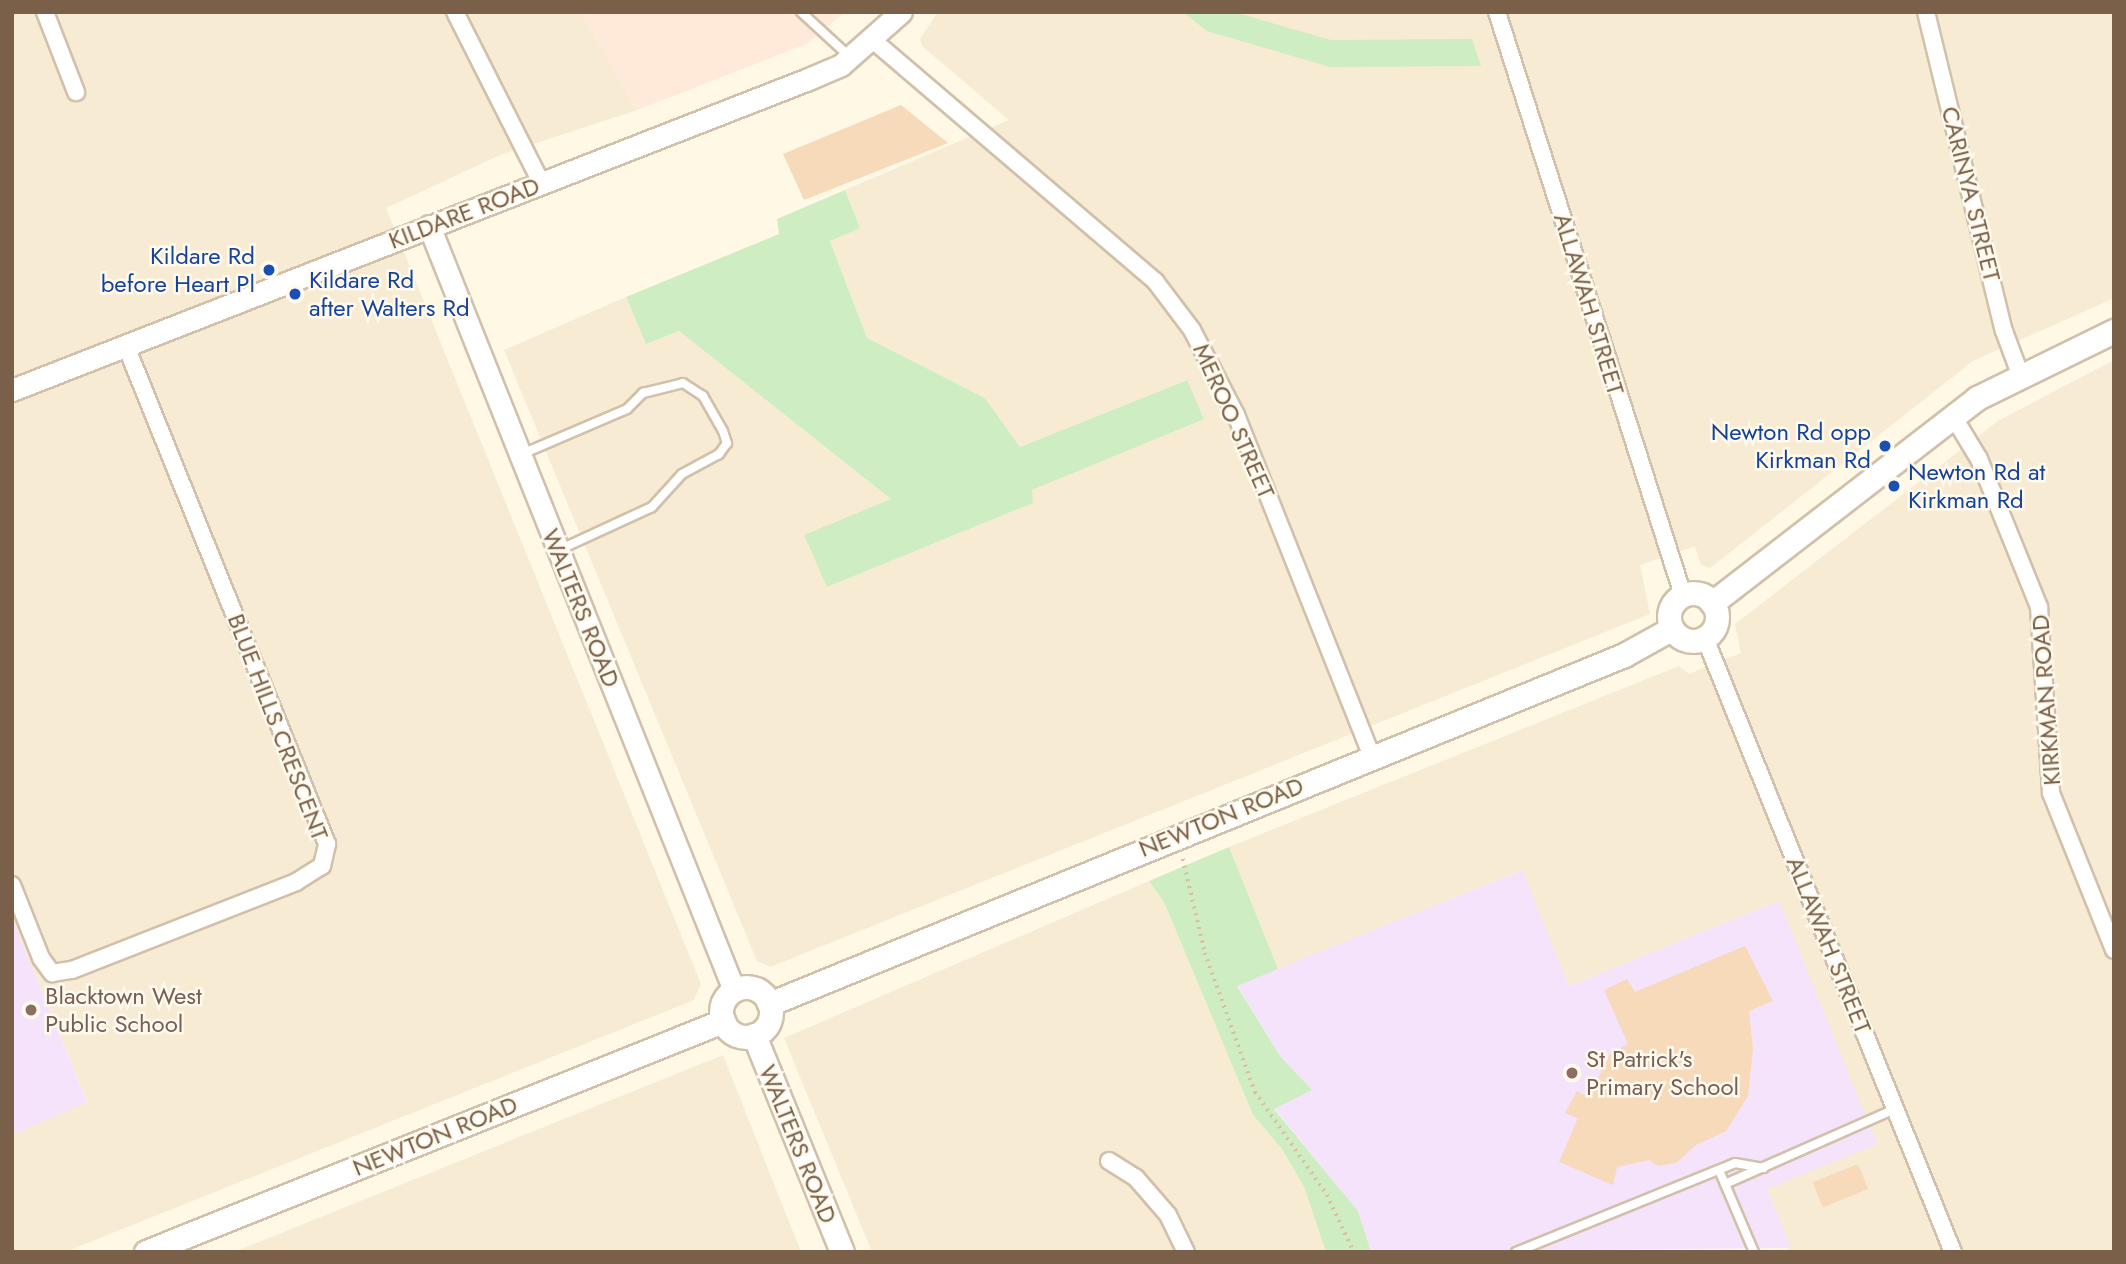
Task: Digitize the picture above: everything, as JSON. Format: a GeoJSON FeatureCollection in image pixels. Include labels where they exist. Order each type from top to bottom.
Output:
{"type":"FeatureCollection","features":[{"type":"Feature","properties":{"kind":"main road"},"geometry":{"type":"LineString","coordinates":[[1712,603],[1953,416],[2020,374],[2114,331]]}},
{"type":"Feature","properties":{"kind":"main road"},"geometry":{"type":"LineString","coordinates":[[1699,594],[1712,603],[1716,624],[1705,638],[1688,641],[1671,629],[1669,613],[1683,595],[1699,594]]}},
{"type":"Feature","properties":{"kind":"main road","name":"NEWTON ROAD"},"geometry":{"type":"LineString","coordinates":[[769,1004],[1624,655],[1671,629]]}},
{"type":"Feature","properties":{"kind":"main road"},"geometry":{"type":"LineString","coordinates":[[755,989],[769,1004],[769,1019],[754,1035],[732,1032],[723,1021],[722,1006],[734,990],[755,989]]}},
{"type":"Feature","properties":{"kind":"main road","name":"NEWTON ROAD"},"geometry":{"type":"LineString","coordinates":[[146,1252],[723,1021]]}},
{"type":"Feature","properties":{"kind":"main road","name":"WALTERS ROAD"},"geometry":{"type":"LineString","coordinates":[[754,1035],[842,1252]]}},
{"type":"Feature","properties":{"kind":"street"},"geometry":{"type":"LineString","coordinates":[[45,12],[76,92]]}},
{"type":"Feature","properties":{"kind":"street"},"geometry":{"type":"LineString","coordinates":[[455,12],[541,182]]}},
{"type":"Feature","properties":{"kind":"street","name":"KILDARE ROAD"},"geometry":{"type":"LineString","coordinates":[[12,390],[777,92],[851,58],[874,41],[901,12]]}},
{"type":"Feature","properties":{"kind":"street","name":"ALLAWAH STREET"},"geometry":{"type":"LineString","coordinates":[[1497,12],[1683,595]]}},
{"type":"Feature","properties":{"kind":"street","name":"CARINYA STREET"},"geometry":{"type":"LineString","coordinates":[[1926,12],[2020,374]]}},
{"type":"Feature","properties":{"kind":"street","name":"MEROO STREET"},"geometry":{"type":"LineString","coordinates":[[874,41],[1154,281],[1192,330],[1236,415],[1372,757]]}},
{"type":"Feature","properties":{"kind":"street","name":"WALTERS ROAD"},"geometry":{"type":"LineString","coordinates":[[429,226],[734,990]]}},
{"type":"Feature","properties":{"kind":"street","name":"BLUE HILLS CRESCENT"},"geometry":{"type":"LineString","coordinates":[[12,885],[41,958],[52,973],[72,971],[296,882],[322,866],[327,844],[126,346]]}},
{"type":"Feature","properties":{"kind":"street","name":"KIRKMAN ROAD"},"geometry":{"type":"LineString","coordinates":[[1953,416],[1979,459],[2039,607],[2051,793],[2114,950]]}},
{"type":"Feature","properties":{"kind":"street","name":"ALLAWAH STREET"},"geometry":{"type":"LineString","coordinates":[[1705,638],[1952,1252]]}},
{"type":"Feature","properties":{"kind":"street"},"geometry":{"type":"LineString","coordinates":[[1110,1161],[1136,1178],[1168,1215],[1186,1252]]}},
{"type":"Feature","properties":{"kind":"lane"},"geometry":{"type":"LineString","coordinates":[[801,12],[851,58]]}},
{"type":"Feature","properties":{"kind":"lane"},"geometry":{"type":"LineString","coordinates":[[520,455],[627,408],[643,393],[683,383],[703,396],[723,430],[727,443],[719,454],[682,474],[652,507],[558,550]]}},
{"type":"Feature","properties":{"kind":"lane"},"geometry":{"type":"LineString","coordinates":[[1725,1184],[1895,1109]]}},
{"type":"Feature","properties":{"kind":"lane"},"geometry":{"type":"LineString","coordinates":[[1516,1252],[1529,1249],[1735,1163],[1764,1168]]}},
{"type":"Feature","properties":{"kind":"lane"},"geometry":{"type":"LineString","coordinates":[[1719,1170],[1754,1252]]}},
{"type":"Feature","properties":{"kind":"path"},"geometry":{"type":"LineString","coordinates":[[1183,859],[1205,953],[1255,1092],[1326,1195],[1354,1252]]}},
{"type":"Feature","properties":{"kind":"shaded area"},"geometry":{"type":"Polygon","coordinates":[[[12,12],[581,12],[637,110],[500,155],[386,208],[701,984],[694,1000],[65,1252],[12,1252],[12,1135],[87,1101],[12,918],[12,12]]]}},
{"type":"Feature","properties":{"kind":"shaded area"},"geometry":{"type":"Polygon","coordinates":[[[581,12],[845,12],[806,44],[637,110],[581,12]]]}},
{"type":"Feature","properties":{"kind":"shaded area"},"geometry":{"type":"Polygon","coordinates":[[[938,12],[2114,12],[2114,298],[1973,361],[1710,568],[1701,565],[1695,546],[1640,565],[1650,614],[770,967],[757,961],[504,350],[626,297],[646,344],[679,331],[891,499],[827,587],[1032,503],[1032,490],[1204,418],[1186,380],[1020,447],[985,398],[867,338],[830,241],[860,227],[845,190],[1009,120],[922,46],[920,39],[938,12]]]}},
{"type":"Feature","properties":{"kind":"shaded area"},"geometry":{"type":"Polygon","coordinates":[[[2114,360],[2114,1252],[1782,1252],[1790,1248],[1767,1189],[1779,901],[1569,986],[1521,870],[1278,969],[1229,847],[1679,666],[1689,674],[1741,653],[1735,624],[1998,421],[2114,360]]]}},
{"type":"Feature","properties":{"kind":"shaded area","name":"St Patrick's Primary School"},"geometry":{"type":"Polygon","coordinates":[[[1522,870],[1569,986],[1779,901],[1877,1144],[1767,1189],[1791,1248],[1371,1252],[1358,1211],[1274,1108],[1312,1090],[1280,1056],[1237,985],[1522,870]]]}},
{"type":"Feature","properties":{"kind":"shaded area"},"geometry":{"type":"Polygon","coordinates":[[[1149,881],[1164,902],[1253,1115],[1282,1149],[1304,1187],[1326,1252],[872,1252],[784,1038],[1149,881]]]}},
{"type":"Feature","properties":{"kind":"shaded area","name":"Blacktown West Public School"},"geometry":{"type":"Polygon","coordinates":[[[12,918],[87,1102],[12,1135],[12,918]]]}},
{"type":"Feature","properties":{"kind":"shaded area"},"geometry":{"type":"Polygon","coordinates":[[[723,1055],[801,1252],[234,1252],[723,1055]]]}},
{"type":"Feature","properties":{"kind":"green space"},"geometry":{"type":"Polygon","coordinates":[[[1183,12],[1234,12],[1331,40],[1472,39],[1481,66],[1330,67],[1207,31],[1183,12]]]}},
{"type":"Feature","properties":{"kind":"green space"},"geometry":{"type":"Polygon","coordinates":[[[845,190],[860,228],[830,241],[867,338],[985,398],[1020,447],[1187,380],[1204,419],[1032,490],[1033,503],[827,587],[804,535],[891,499],[679,331],[646,344],[626,297],[779,234],[777,219],[845,190]]]}},
{"type":"Feature","properties":{"kind":"green space"},"geometry":{"type":"Polygon","coordinates":[[[1229,847],[1278,969],[1237,986],[1280,1056],[1312,1090],[1274,1109],[1358,1211],[1371,1252],[1326,1252],[1304,1187],[1282,1149],[1253,1115],[1164,902],[1149,881],[1229,847]]]}},
{"type":"Feature","properties":{"kind":"building"},"geometry":{"type":"Polygon","coordinates":[[[901,105],[948,143],[804,200],[783,154],[901,105]]]}},
{"type":"Feature","properties":{"kind":"building"},"geometry":{"type":"Polygon","coordinates":[[[1745,946],[1773,1001],[1749,1011],[1753,1049],[1748,1096],[1726,1131],[1696,1145],[1676,1163],[1658,1166],[1649,1160],[1617,1167],[1613,1185],[1559,1162],[1578,1118],[1565,1113],[1577,1091],[1589,1097],[1610,1054],[1628,1044],[1604,990],[1627,979],[1635,992],[1745,946]]]}},
{"type":"Feature","properties":{"kind":"building"},"geometry":{"type":"Polygon","coordinates":[[[1858,1164],[1868,1189],[1823,1207],[1813,1182],[1858,1164]]]}},
{"type":"Feature","properties":{"kind":"place","name":"Kildare Rd before Heart Pl"},"geometry":{"type":"Point","coordinates":[269,270]}},
{"type":"Feature","properties":{"kind":"place","name":"Kildare Rd after Walters Rd"},"geometry":{"type":"Point","coordinates":[295,294]}},
{"type":"Feature","properties":{"kind":"place","name":"Newton Rd opp Kirkman Rd"},"geometry":{"type":"Point","coordinates":[1885,446]}},
{"type":"Feature","properties":{"kind":"place","name":"Newton Rd at Kirkman Rd"},"geometry":{"type":"Point","coordinates":[1894,486]}},
{"type":"Feature","properties":{"kind":"place","name":"Blacktown West Public School"},"geometry":{"type":"Point","coordinates":[31,1010]}},
{"type":"Feature","properties":{"kind":"place","name":"St Patrick's Primary School"},"geometry":{"type":"Point","coordinates":[1572,1073]}}]}
